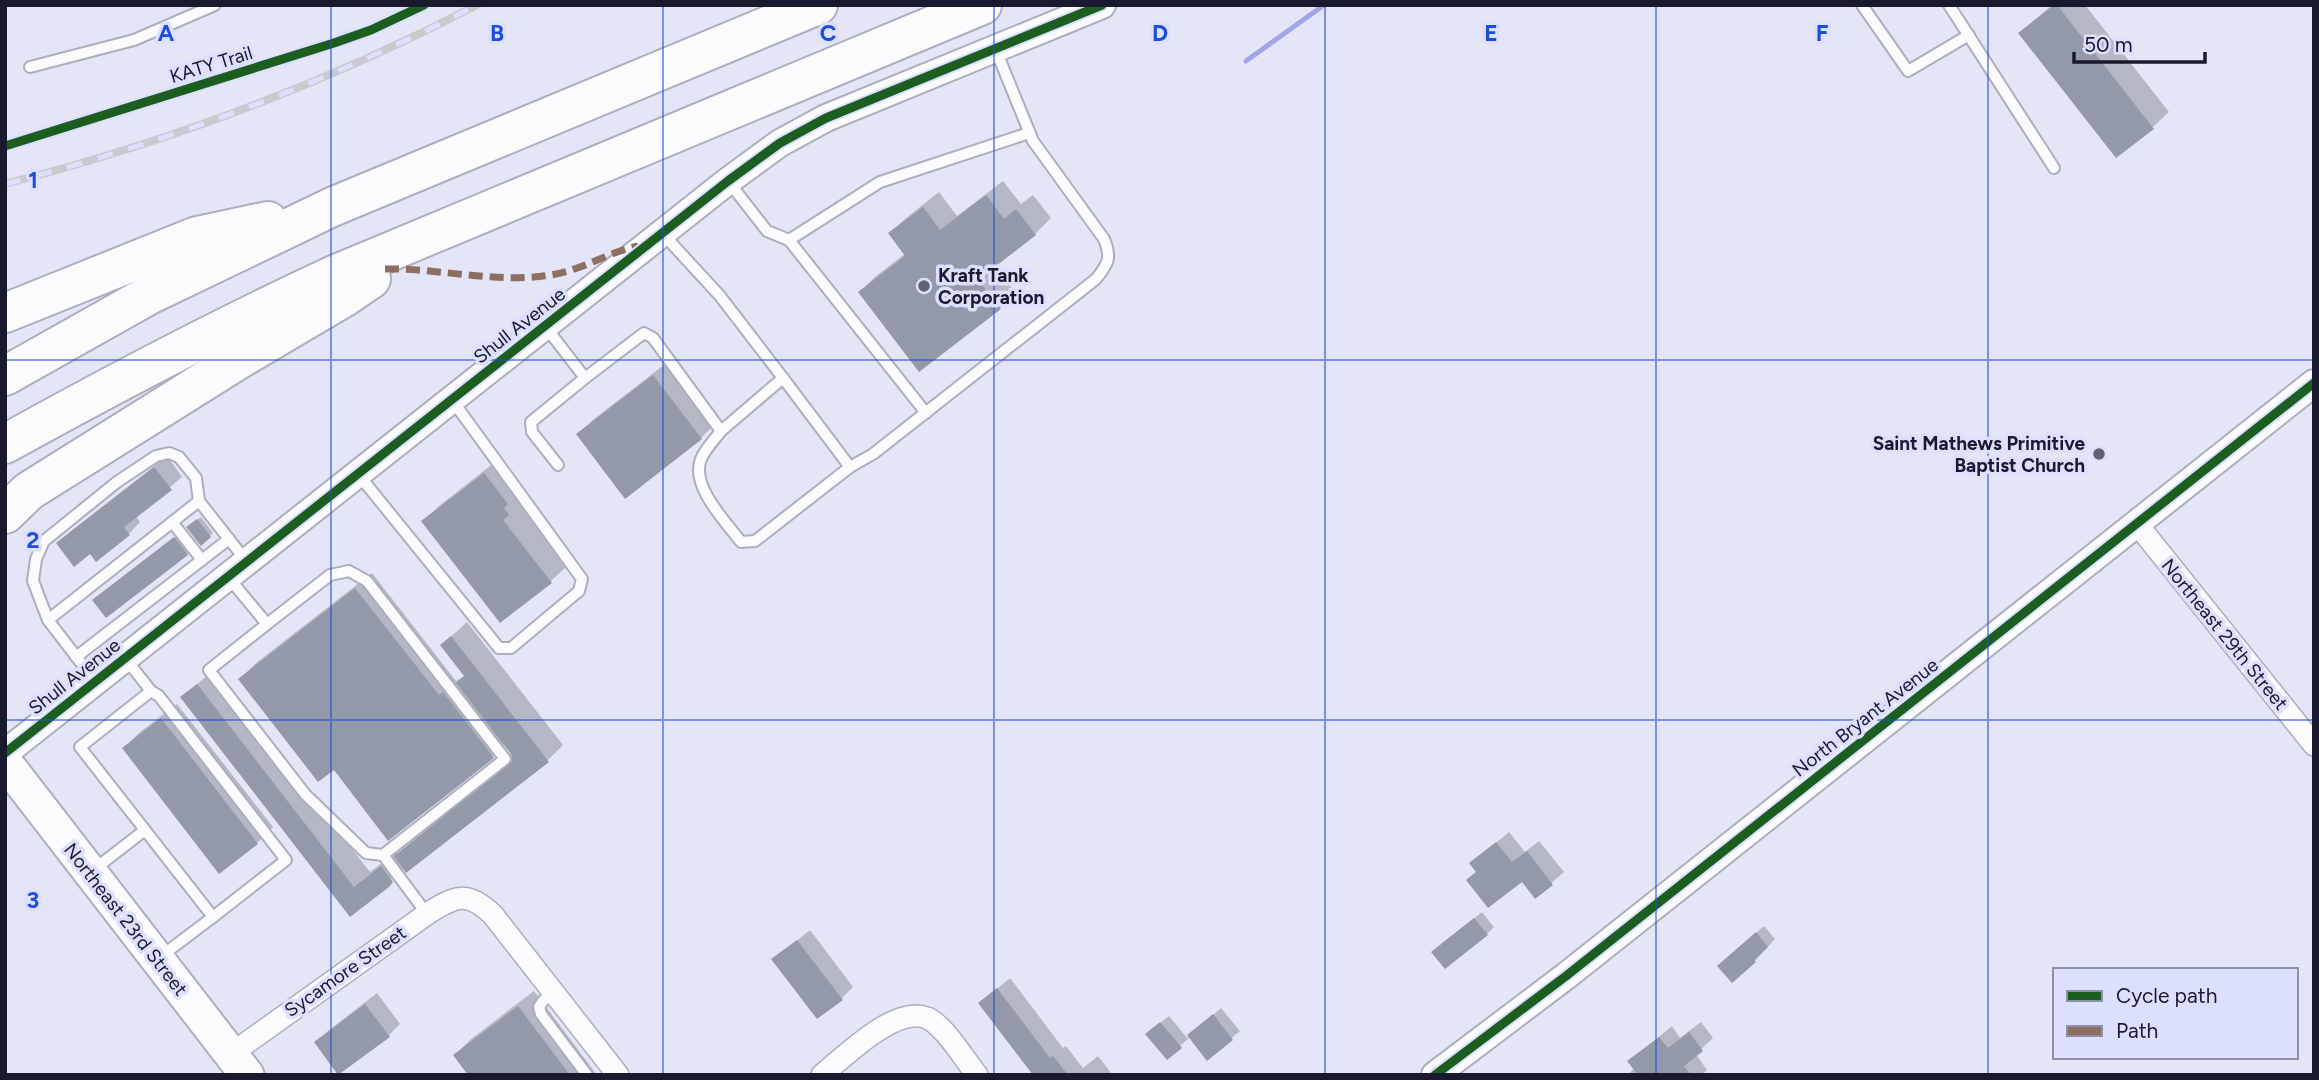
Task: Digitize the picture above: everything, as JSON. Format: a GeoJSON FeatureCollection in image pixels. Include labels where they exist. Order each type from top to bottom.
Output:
{"type":"FeatureCollection","features":[{"type":"Feature","properties":{"kind":"highway"},"geometry":{"type":"LineString","coordinates":[[5,376],[149,295],[332,207],[818,5]]}},
{"type":"Feature","properties":{"kind":"highway"},"geometry":{"type":"LineString","coordinates":[[5,444],[232,322],[447,226],[982,5]]}},
{"type":"Feature","properties":{"kind":"highway"},"geometry":{"type":"LineString","coordinates":[[5,313],[197,236],[332,207]]}},
{"type":"Feature","properties":{"kind":"highway"},"geometry":{"type":"LineString","coordinates":[[5,514],[29,491],[238,360],[343,298],[447,226]]}},
{"type":"Feature","properties":{"kind":"main road","name":"Northeast 23rd Street"},"geometry":{"type":"LineString","coordinates":[[5,762],[239,1064]]}},
{"type":"Feature","properties":{"kind":"street","name":"Shull Avenue"},"geometry":{"type":"LineString","coordinates":[[5,752],[662,233],[780,143],[826,118],[1102,5]]}},
{"type":"Feature","properties":{"kind":"street","name":"North Bryant Avenue"},"geometry":{"type":"LineString","coordinates":[[1435,1075],[1566,976],[2314,383]]}},
{"type":"Feature","properties":{"kind":"street","name":"Northeast 29th Street"},"geometry":{"type":"LineString","coordinates":[[2137,524],[2314,745]]}},
{"type":"Feature","properties":{"kind":"street","name":"Sycamore Street"},"geometry":{"type":"LineString","coordinates":[[239,1064],[427,914],[447,901],[464,897],[478,900],[493,915],[553,992]]}},
{"type":"Feature","properties":{"kind":"street"},"geometry":{"type":"LineString","coordinates":[[553,992],[618,1075]]}},
{"type":"Feature","properties":{"kind":"street"},"geometry":{"type":"LineString","coordinates":[[822,1075],[880,1029],[899,1019],[915,1015],[929,1018],[939,1026],[977,1075]]}},
{"type":"Feature","properties":{"kind":"lane"},"geometry":{"type":"LineString","coordinates":[[30,67],[134,40],[215,5]]}},
{"type":"Feature","properties":{"kind":"lane"},"geometry":{"type":"LineString","coordinates":[[1862,5],[1908,71],[1969,36]]}},
{"type":"Feature","properties":{"kind":"lane"},"geometry":{"type":"LineString","coordinates":[[1949,5],[2054,168]]}},
{"type":"Feature","properties":{"kind":"lane"},"geometry":{"type":"LineString","coordinates":[[783,378],[721,431],[701,460],[701,483],[706,495],[741,542],[755,541],[850,467],[873,454],[1096,279],[1106,267],[1109,252],[1104,239],[1033,141],[995,48]]}},
{"type":"Feature","properties":{"kind":"lane"},"geometry":{"type":"LineString","coordinates":[[789,240],[880,182],[1029,133]]}},
{"type":"Feature","properties":{"kind":"lane"},"geometry":{"type":"LineString","coordinates":[[729,181],[767,231],[789,240],[926,413]]}},
{"type":"Feature","properties":{"kind":"lane"},"geometry":{"type":"LineString","coordinates":[[662,233],[720,296],[850,467]]}},
{"type":"Feature","properties":{"kind":"lane"},"geometry":{"type":"LineString","coordinates":[[545,326],[585,377]]}},
{"type":"Feature","properties":{"kind":"lane"},"geometry":{"type":"LineString","coordinates":[[558,465],[532,432],[531,422],[644,333],[653,338],[721,431]]}},
{"type":"Feature","properties":{"kind":"lane"},"geometry":{"type":"LineString","coordinates":[[358,474],[499,649],[511,648],[579,591],[582,579],[453,400]]}},
{"type":"Feature","properties":{"kind":"lane"},"geometry":{"type":"LineString","coordinates":[[96,682],[48,620],[33,581],[36,559],[44,541],[106,491],[156,456],[169,453],[179,457],[196,478],[199,501],[229,539],[237,570],[267,624]]}},
{"type":"Feature","properties":{"kind":"lane"},"geometry":{"type":"LineString","coordinates":[[48,620],[199,501]]}},
{"type":"Feature","properties":{"kind":"lane"},"geometry":{"type":"LineString","coordinates":[[172,522],[202,560]]}},
{"type":"Feature","properties":{"kind":"lane"},"geometry":{"type":"LineString","coordinates":[[76,657],[229,539]]}},
{"type":"Feature","properties":{"kind":"lane"},"geometry":{"type":"LineString","coordinates":[[349,571],[367,581],[505,759],[383,855],[366,853],[305,794],[209,670],[267,624],[330,575],[349,571]]}},
{"type":"Feature","properties":{"kind":"lane"},"geometry":{"type":"LineString","coordinates":[[125,658],[151,691],[159,696],[286,860],[157,960]]}},
{"type":"Feature","properties":{"kind":"lane"},"geometry":{"type":"LineString","coordinates":[[151,691],[80,747],[213,917]]}},
{"type":"Feature","properties":{"kind":"lane"},"geometry":{"type":"LineString","coordinates":[[90,873],[145,830]]}},
{"type":"Feature","properties":{"kind":"lane"},"geometry":{"type":"LineString","coordinates":[[383,855],[427,914]]}},
{"type":"Feature","properties":{"kind":"lane"},"geometry":{"type":"LineString","coordinates":[[553,992],[539,1007],[541,1014],[587,1075]]}},
{"type":"Feature","properties":{"kind":"building"},"geometry":{"type":"Polygon","coordinates":[[[2057,5],[2154,129],[2116,158],[2018,33],[2057,5]]]}},
{"type":"Feature","properties":{"kind":"building","name":"Kraft Tank Corporation"},"geometry":{"type":"Polygon","coordinates":[[[986,195],[1004,219],[1016,209],[1036,235],[978,280],[1001,309],[919,372],[858,292],[905,256],[888,233],[923,207],[940,230],[986,195]]]}},
{"type":"Feature","properties":{"kind":"building"},"geometry":{"type":"Polygon","coordinates":[[[653,375],[702,439],[625,499],[576,434],[653,375]]]}},
{"type":"Feature","properties":{"kind":"building"},"geometry":{"type":"Polygon","coordinates":[[[154,467],[172,490],[124,527],[130,535],[96,562],[90,554],[74,567],[56,543],[154,467]]]}},
{"type":"Feature","properties":{"kind":"building"},"geometry":{"type":"Polygon","coordinates":[[[484,473],[508,504],[504,508],[509,515],[503,520],[552,583],[500,623],[421,521],[484,473]]]}},
{"type":"Feature","properties":{"kind":"building"},"geometry":{"type":"Polygon","coordinates":[[[197,519],[211,537],[201,546],[186,527],[197,519]]]}},
{"type":"Feature","properties":{"kind":"building"},"geometry":{"type":"Polygon","coordinates":[[[174,537],[188,555],[106,618],[92,600],[174,537]]]}},
{"type":"Feature","properties":{"kind":"building"},"geometry":{"type":"Polygon","coordinates":[[[355,588],[439,695],[443,692],[494,758],[388,841],[334,770],[318,782],[238,679],[355,588]]]}},
{"type":"Feature","properties":{"kind":"building"},"geometry":{"type":"Polygon","coordinates":[[[451,636],[549,762],[406,873],[394,856],[512,761],[511,754],[456,683],[464,676],[440,645],[451,636]]]}},
{"type":"Feature","properties":{"kind":"building"},"geometry":{"type":"Polygon","coordinates":[[[197,684],[354,887],[381,866],[393,882],[389,887],[350,917],[180,697],[197,684]]]}},
{"type":"Feature","properties":{"kind":"building"},"geometry":{"type":"Polygon","coordinates":[[[161,718],[258,844],[219,874],[122,748],[161,718]]]}},
{"type":"Feature","properties":{"kind":"building"},"geometry":{"type":"Polygon","coordinates":[[[1496,842],[1512,862],[1527,851],[1553,885],[1535,899],[1522,882],[1488,908],[1466,880],[1476,872],[1469,863],[1496,842]]]}},
{"type":"Feature","properties":{"kind":"building"},"geometry":{"type":"Polygon","coordinates":[[[1474,918],[1488,935],[1445,969],[1431,952],[1474,918]]]}},
{"type":"Feature","properties":{"kind":"building"},"geometry":{"type":"Polygon","coordinates":[[[1756,932],[1768,947],[1754,960],[1756,962],[1732,983],[1717,966],[1756,932]]]}},
{"type":"Feature","properties":{"kind":"building"},"geometry":{"type":"Polygon","coordinates":[[[797,940],[843,1000],[817,1019],[771,959],[797,940]]]}},
{"type":"Feature","properties":{"kind":"building"},"geometry":{"type":"Polygon","coordinates":[[[997,988],[1050,1058],[1053,1056],[1068,1075],[1033,1075],[978,1003],[997,988]]]}},
{"type":"Feature","properties":{"kind":"building"},"geometry":{"type":"Polygon","coordinates":[[[365,1004],[390,1037],[338,1075],[314,1042],[365,1004]]]}},
{"type":"Feature","properties":{"kind":"building"},"geometry":{"type":"Polygon","coordinates":[[[518,1006],[570,1075],[468,1075],[453,1055],[518,1006]]]}},
{"type":"Feature","properties":{"kind":"building"},"geometry":{"type":"Polygon","coordinates":[[[1213,1014],[1233,1040],[1207,1061],[1187,1035],[1213,1014]]]}},
{"type":"Feature","properties":{"kind":"building"},"geometry":{"type":"Polygon","coordinates":[[[1160,1022],[1182,1048],[1167,1060],[1145,1034],[1160,1022]]]}},
{"type":"Feature","properties":{"kind":"building"},"geometry":{"type":"Polygon","coordinates":[[[1689,1032],[1703,1051],[1684,1066],[1691,1075],[1638,1075],[1627,1061],[1659,1037],[1668,1048],[1689,1032]]]}},
{"type":"Feature","properties":{"kind":"waterway"},"geometry":{"type":"LineString","coordinates":[[1246,61],[1324,5]]}},
{"type":"Feature","properties":{"kind":"railway"},"geometry":{"type":"LineString","coordinates":[[5,184],[127,149],[246,108],[363,60],[477,5]]}},
{"type":"Feature","properties":{"kind":"marked path"},"geometry":{"type":"LineString","coordinates":[[385,269],[489,277],[530,277],[562,273],[638,246]]}},
{"type":"Feature","properties":{"kind":"cycle path","name":"KATY Trail"},"geometry":{"type":"LineString","coordinates":[[5,146],[334,43],[371,30],[424,5]]}},
{"type":"Feature","properties":{"kind":"cycle path"},"geometry":{"type":"LineString","coordinates":[[5,753],[728,181],[780,143],[826,118],[1102,5]]}},
{"type":"Feature","properties":{"kind":"cycle path"},"geometry":{"type":"LineString","coordinates":[[1435,1075],[1566,976],[2314,383]]}},
{"type":"Feature","properties":{"kind":"place","name":"Kraft Tank Corporation"},"geometry":{"type":"Point","coordinates":[924,286]}},
{"type":"Feature","properties":{"kind":"place","name":"Saint Mathews Primitive Baptist Church"},"geometry":{"type":"Point","coordinates":[2099,454]}}]}
